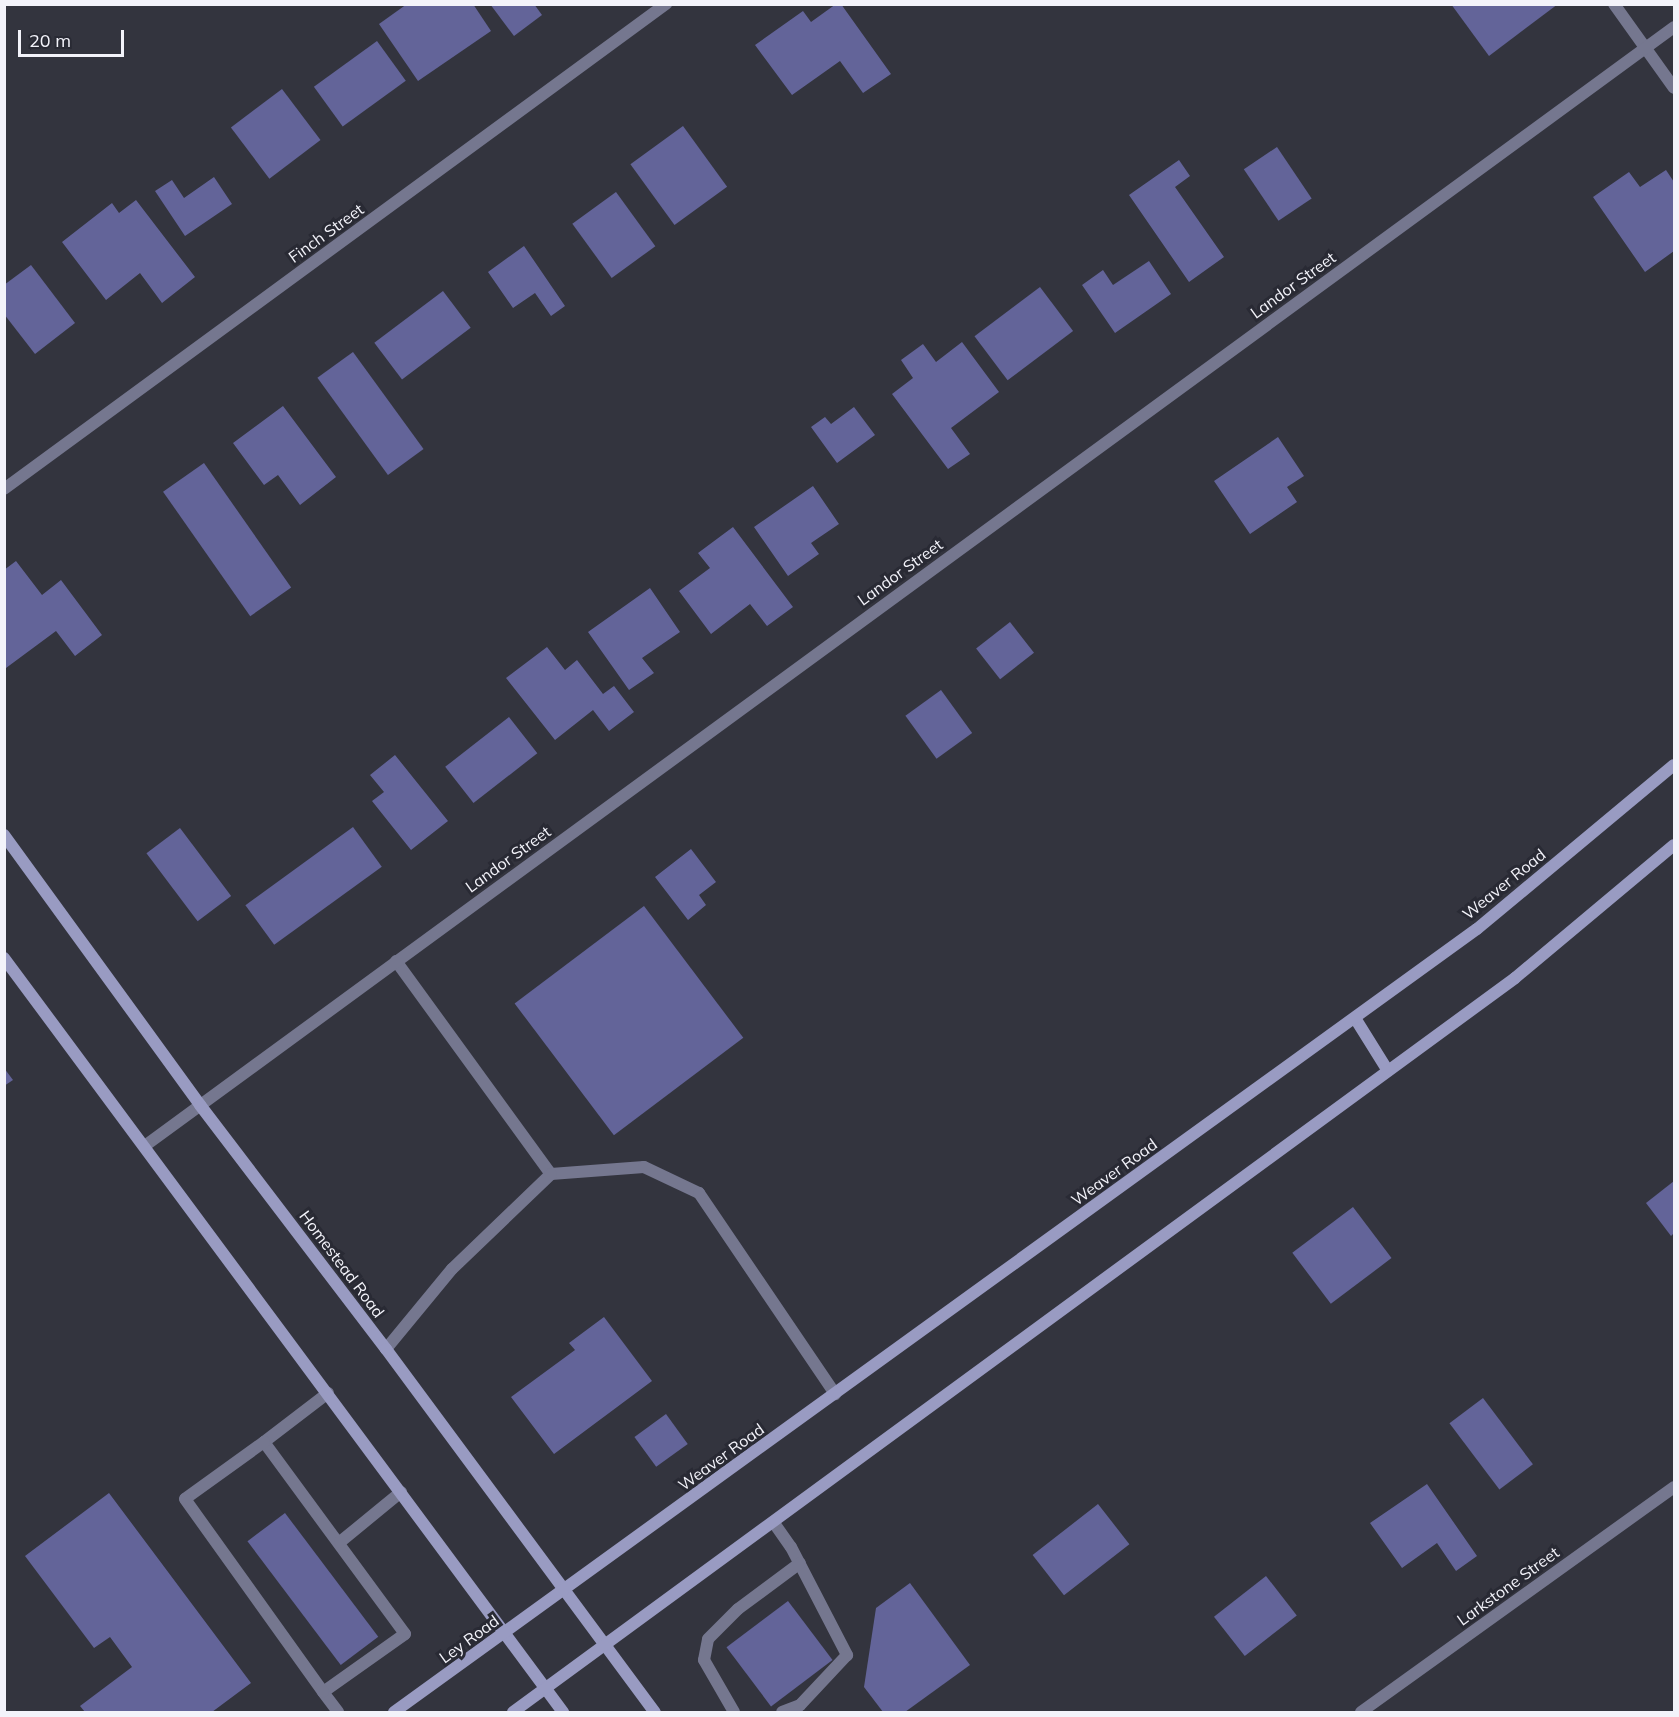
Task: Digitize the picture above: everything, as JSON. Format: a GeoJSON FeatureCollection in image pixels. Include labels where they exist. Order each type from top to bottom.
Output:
{"type":"FeatureCollection","features":[{"type":"Feature","properties":{"kind":"main road","name":"Weaver Road"},"geometry":{"type":"LineString","coordinates":[[563,1593],[1477,929],[1674,765]]}},
{"type":"Feature","properties":{"kind":"main road","name":"Homestead Road"},"geometry":{"type":"LineString","coordinates":[[4,835],[200,1105],[386,1349],[563,1593],[655,1713]]}},
{"type":"Feature","properties":{"kind":"main road"},"geometry":{"type":"LineString","coordinates":[[513,1713],[605,1648],[1515,978],[1674,845]]}},
{"type":"Feature","properties":{"kind":"main road"},"geometry":{"type":"LineString","coordinates":[[4,958],[146,1145],[563,1713]]}},
{"type":"Feature","properties":{"kind":"main road"},"geometry":{"type":"LineString","coordinates":[[1355,1018],[1388,1071]]}},
{"type":"Feature","properties":{"kind":"main road","name":"Ley Road"},"geometry":{"type":"LineString","coordinates":[[394,1713],[563,1593]]}},
{"type":"Feature","properties":{"kind":"street","name":"Finch Street"},"geometry":{"type":"LineString","coordinates":[[4,489],[666,4]]}},
{"type":"Feature","properties":{"kind":"street"},"geometry":{"type":"LineString","coordinates":[[1614,4],[1674,88]]}},
{"type":"Feature","properties":{"kind":"street","name":"Landor Street"},"geometry":{"type":"LineString","coordinates":[[146,1145],[1674,27]]}},
{"type":"Feature","properties":{"kind":"street"},"geometry":{"type":"LineString","coordinates":[[396,961],[551,1174]]}},
{"type":"Feature","properties":{"kind":"street"},"geometry":{"type":"LineString","coordinates":[[386,1349],[452,1269],[551,1174],[644,1167],[699,1193],[835,1394]]}},
{"type":"Feature","properties":{"kind":"street"},"geometry":{"type":"LineString","coordinates":[[328,1393],[185,1499],[339,1713]]}},
{"type":"Feature","properties":{"kind":"street"},"geometry":{"type":"LineString","coordinates":[[264,1442],[340,1542],[405,1634],[323,1692]]}},
{"type":"Feature","properties":{"kind":"street","name":"Larkstone Street"},"geometry":{"type":"LineString","coordinates":[[1361,1713],[1674,1487]]}},
{"type":"Feature","properties":{"kind":"street"},"geometry":{"type":"LineString","coordinates":[[340,1542],[401,1492]]}},
{"type":"Feature","properties":{"kind":"street"},"geometry":{"type":"LineString","coordinates":[[774,1523],[800,1563],[847,1655],[800,1705],[782,1713]]}},
{"type":"Feature","properties":{"kind":"street"},"geometry":{"type":"LineString","coordinates":[[734,1713],[704,1660],[708,1639],[738,1608],[800,1563]]}},
{"type":"Feature","properties":{"kind":"building"},"geometry":{"type":"Polygon","coordinates":[[[407,4],[473,4],[491,31],[418,81],[379,24],[407,4]]]}},
{"type":"Feature","properties":{"kind":"building"},"geometry":{"type":"Polygon","coordinates":[[[490,4],[534,4],[542,15],[514,36],[490,4]]]}},
{"type":"Feature","properties":{"kind":"building"},"geometry":{"type":"Polygon","coordinates":[[[836,4],[841,4],[891,74],[863,93],[840,61],[792,95],[755,45],[803,11],[811,22],[836,4]]]}},
{"type":"Feature","properties":{"kind":"building"},"geometry":{"type":"Polygon","coordinates":[[[1451,4],[1558,4],[1489,56],[1451,4]]]}},
{"type":"Feature","properties":{"kind":"building"},"geometry":{"type":"Polygon","coordinates":[[[377,41],[406,81],[343,126],[314,87],[377,41]]]}},
{"type":"Feature","properties":{"kind":"building"},"geometry":{"type":"Polygon","coordinates":[[[282,89],[321,140],[269,179],[231,128],[282,89]]]}},
{"type":"Feature","properties":{"kind":"building"},"geometry":{"type":"Polygon","coordinates":[[[683,126],[727,187],[674,225],[630,164],[683,126]]]}},
{"type":"Feature","properties":{"kind":"building"},"geometry":{"type":"Polygon","coordinates":[[[1277,147],[1312,198],[1279,221],[1244,169],[1277,147]]]}},
{"type":"Feature","properties":{"kind":"building"},"geometry":{"type":"Polygon","coordinates":[[[1179,160],[1190,176],[1175,187],[1224,257],[1189,282],[1129,195],[1179,160]]]}},
{"type":"Feature","properties":{"kind":"building"},"geometry":{"type":"Polygon","coordinates":[[[1666,170],[1674,182],[1674,251],[1645,272],[1593,197],[1629,172],[1640,187],[1666,170]]]}},
{"type":"Feature","properties":{"kind":"building"},"geometry":{"type":"Polygon","coordinates":[[[214,177],[232,204],[185,236],[155,191],[172,180],[184,198],[214,177]]]}},
{"type":"Feature","properties":{"kind":"building"},"geometry":{"type":"Polygon","coordinates":[[[616,192],[655,246],[612,278],[572,224],[616,192]]]}},
{"type":"Feature","properties":{"kind":"building"},"geometry":{"type":"Polygon","coordinates":[[[136,200],[195,277],[162,303],[140,273],[106,300],[62,242],[112,203],[119,213],[136,200]]]}},
{"type":"Feature","properties":{"kind":"building"},"geometry":{"type":"Polygon","coordinates":[[[524,246],[565,306],[551,316],[535,293],[513,308],[488,272],[524,246]]]}},
{"type":"Feature","properties":{"kind":"building"},"geometry":{"type":"Polygon","coordinates":[[[1149,261],[1171,294],[1115,333],[1082,285],[1103,270],[1113,285],[1149,261]]]}},
{"type":"Feature","properties":{"kind":"building"},"geometry":{"type":"Polygon","coordinates":[[[31,265],[75,323],[35,354],[4,314],[4,285],[31,265]]]}},
{"type":"Feature","properties":{"kind":"building"},"geometry":{"type":"Polygon","coordinates":[[[1040,287],[1073,331],[1008,380],[975,336],[1040,287]]]}},
{"type":"Feature","properties":{"kind":"building"},"geometry":{"type":"Polygon","coordinates":[[[443,291],[471,328],[402,379],[374,343],[443,291]]]}},
{"type":"Feature","properties":{"kind":"building"},"geometry":{"type":"Polygon","coordinates":[[[962,342],[999,392],[951,428],[970,454],[948,469],[892,394],[913,378],[901,360],[923,344],[936,362],[962,342]]]}},
{"type":"Feature","properties":{"kind":"building"},"geometry":{"type":"Polygon","coordinates":[[[353,352],[424,449],[388,475],[317,378],[353,352]]]}},
{"type":"Feature","properties":{"kind":"building"},"geometry":{"type":"Polygon","coordinates":[[[283,406],[336,477],[300,505],[278,475],[264,485],[233,443],[283,406]]]}},
{"type":"Feature","properties":{"kind":"building"},"geometry":{"type":"Polygon","coordinates":[[[854,407],[875,435],[837,463],[811,427],[825,417],[831,424],[854,407]]]}},
{"type":"Feature","properties":{"kind":"building"},"geometry":{"type":"Polygon","coordinates":[[[1278,437],[1304,476],[1287,487],[1297,502],[1250,534],[1214,481],[1278,437]]]}},
{"type":"Feature","properties":{"kind":"building"},"geometry":{"type":"Polygon","coordinates":[[[204,463],[291,588],[250,616],[163,492],[204,463]]]}},
{"type":"Feature","properties":{"kind":"building"},"geometry":{"type":"Polygon","coordinates":[[[813,486],[839,524],[811,543],[819,554],[788,576],[754,527],[813,486]]]}},
{"type":"Feature","properties":{"kind":"building"},"geometry":{"type":"Polygon","coordinates":[[[733,527],[793,607],[767,626],[750,604],[711,634],[679,591],[710,568],[698,553],[733,527]]]}},
{"type":"Feature","properties":{"kind":"building"},"geometry":{"type":"Polygon","coordinates":[[[16,561],[42,595],[61,580],[102,635],[75,656],[56,631],[6,668],[4,570],[16,561]]]}},
{"type":"Feature","properties":{"kind":"building"},"geometry":{"type":"Polygon","coordinates":[[[650,588],[680,632],[642,658],[654,673],[629,690],[588,632],[650,588]]]}},
{"type":"Feature","properties":{"kind":"building"},"geometry":{"type":"Polygon","coordinates":[[[1010,622],[1034,653],[1000,679],[976,648],[1010,622]]]}},
{"type":"Feature","properties":{"kind":"building"},"geometry":{"type":"Polygon","coordinates":[[[547,647],[565,670],[577,660],[603,694],[614,686],[634,712],[609,731],[593,710],[555,740],[506,678],[547,647]]]}},
{"type":"Feature","properties":{"kind":"building"},"geometry":{"type":"Polygon","coordinates":[[[941,690],[972,733],[937,759],[905,716],[941,690]]]}},
{"type":"Feature","properties":{"kind":"building"},"geometry":{"type":"Polygon","coordinates":[[[509,717],[537,753],[473,803],[445,767],[509,717]]]}},
{"type":"Feature","properties":{"kind":"building"},"geometry":{"type":"Polygon","coordinates":[[[395,755],[448,821],[411,850],[372,801],[384,792],[370,775],[395,755]]]}},
{"type":"Feature","properties":{"kind":"building"},"geometry":{"type":"Polygon","coordinates":[[[353,827],[382,867],[274,945],[245,905],[353,827]]]}},
{"type":"Feature","properties":{"kind":"building"},"geometry":{"type":"Polygon","coordinates":[[[180,828],[231,896],[198,921],[146,853],[180,828]]]}},
{"type":"Feature","properties":{"kind":"building"},"geometry":{"type":"Polygon","coordinates":[[[691,849],[716,882],[699,895],[706,905],[688,920],[655,877],[691,849]]]}},
{"type":"Feature","properties":{"kind":"building"},"geometry":{"type":"Polygon","coordinates":[[[644,906],[743,1038],[614,1135],[515,1003],[644,906]]]}},
{"type":"Feature","properties":{"kind":"building"},"geometry":{"type":"Polygon","coordinates":[[[4,1068],[13,1080],[4,1086],[4,1068]]]}},
{"type":"Feature","properties":{"kind":"building"},"geometry":{"type":"Polygon","coordinates":[[[1674,1181],[1674,1233],[1671,1236],[1646,1203],[1674,1181]]]}},
{"type":"Feature","properties":{"kind":"building"},"geometry":{"type":"Polygon","coordinates":[[[1353,1207],[1392,1258],[1331,1304],[1292,1253],[1353,1207]]]}},
{"type":"Feature","properties":{"kind":"building"},"geometry":{"type":"Polygon","coordinates":[[[604,1317],[652,1381],[554,1454],[511,1397],[575,1350],[569,1343],[604,1317]]]}},
{"type":"Feature","properties":{"kind":"building"},"geometry":{"type":"Polygon","coordinates":[[[1483,1398],[1533,1464],[1499,1490],[1449,1423],[1483,1398]]]}},
{"type":"Feature","properties":{"kind":"building"},"geometry":{"type":"Polygon","coordinates":[[[666,1414],[688,1444],[656,1467],[634,1437],[666,1414]]]}},
{"type":"Feature","properties":{"kind":"building"},"geometry":{"type":"Polygon","coordinates":[[[1427,1484],[1477,1556],[1456,1571],[1437,1543],[1402,1568],[1370,1523],[1427,1484]]]}},
{"type":"Feature","properties":{"kind":"building"},"geometry":{"type":"Polygon","coordinates":[[[109,1493],[251,1683],[212,1712],[85,1712],[80,1706],[132,1667],[110,1637],[94,1648],[25,1556],[109,1493]]]}},
{"type":"Feature","properties":{"kind":"building"},"geometry":{"type":"Polygon","coordinates":[[[1098,1504],[1129,1544],[1064,1595],[1033,1555],[1098,1504]]]}},
{"type":"Feature","properties":{"kind":"building"},"geometry":{"type":"Polygon","coordinates":[[[285,1513],[378,1637],[341,1665],[247,1541],[285,1513]]]}},
{"type":"Feature","properties":{"kind":"building"},"geometry":{"type":"Polygon","coordinates":[[[1266,1576],[1297,1615],[1245,1656],[1214,1617],[1266,1576]]]}},
{"type":"Feature","properties":{"kind":"building"},"geometry":{"type":"Polygon","coordinates":[[[910,1583],[970,1665],[905,1712],[883,1712],[864,1687],[876,1608],[910,1583]]]}},
{"type":"Feature","properties":{"kind":"building"},"geometry":{"type":"Polygon","coordinates":[[[788,1601],[833,1660],[771,1706],[727,1647],[788,1601]]]}}]}
